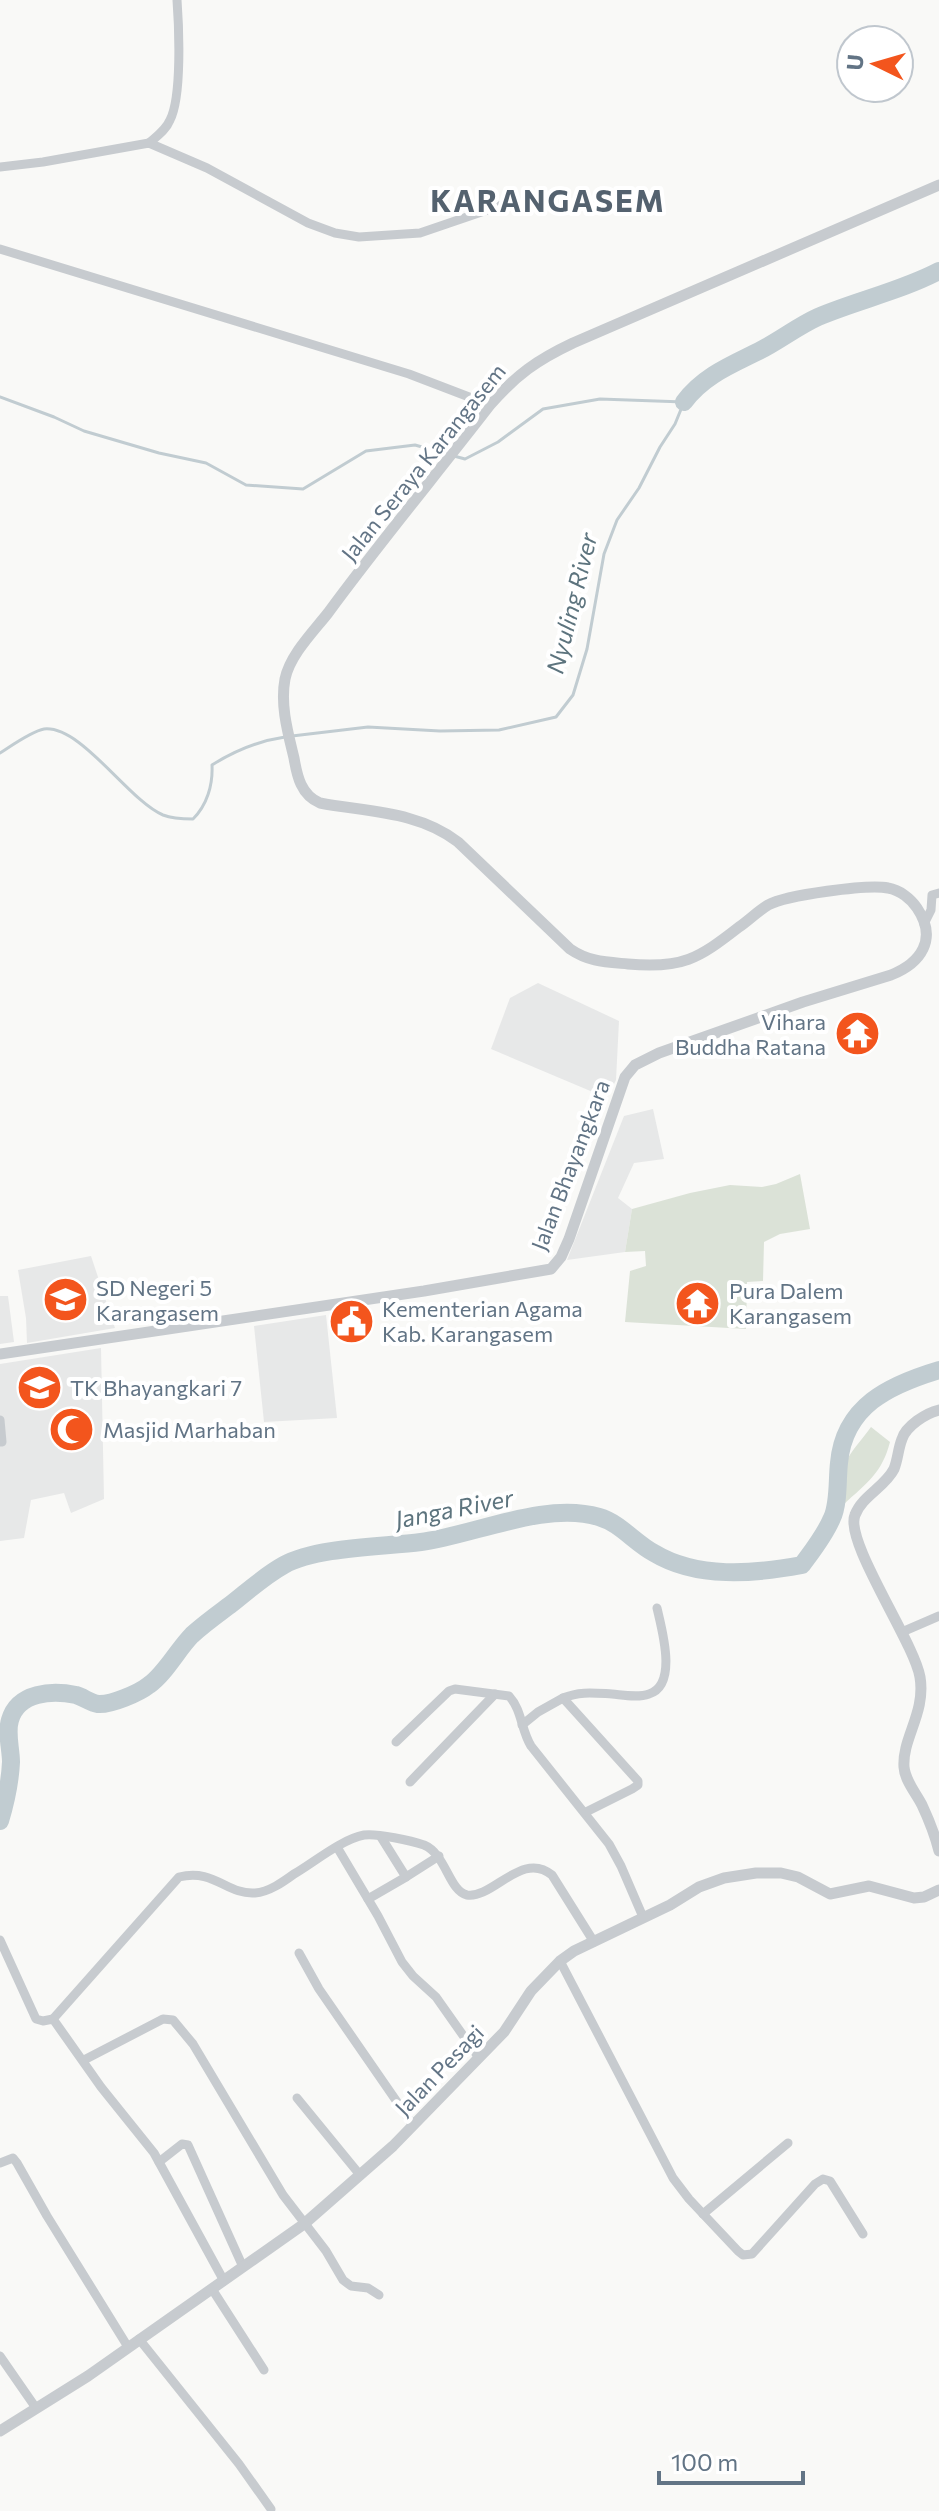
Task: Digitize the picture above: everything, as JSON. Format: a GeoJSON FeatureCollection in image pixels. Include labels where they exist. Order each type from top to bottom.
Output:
{"type":"FeatureCollection","features":[{"type":"Feature","properties":{"kind":"street"},"geometry":{"type":"LineString","coordinates":[[0,167],[149,143],[164,130],[173,112],[177,0]]}},
{"type":"Feature","properties":{"kind":"street"},"geometry":{"type":"LineString","coordinates":[[149,143],[207,168],[308,223],[335,233],[359,237],[420,233],[514,201]]}},
{"type":"Feature","properties":{"kind":"street","name":"Jalan Seraya Karangasem"},"geometry":{"type":"LineString","coordinates":[[924,924],[912,902],[897,891],[874,887],[850,889],[774,903],[701,955],[678,964],[647,966],[587,959],[570,949],[458,842],[437,828],[394,815],[320,803],[307,794],[298,777],[286,724],[285,679],[294,658],[440,468],[509,382],[529,366],[939,185]]}},
{"type":"Feature","properties":{"kind":"street"},"geometry":{"type":"LineString","coordinates":[[0,249],[409,374],[490,405]]}},
{"type":"Feature","properties":{"kind":"street"},"geometry":{"type":"LineString","coordinates":[[924,924],[931,910],[932,895],[939,893]]}},
{"type":"Feature","properties":{"kind":"street","name":"Jalan Bhayangkara"},"geometry":{"type":"LineString","coordinates":[[0,1354],[551,1269],[561,1257],[569,1239],[621,1086],[635,1065],[715,1033],[907,968],[922,952],[924,924]]}},
{"type":"Feature","properties":{"kind":"street"},"geometry":{"type":"LineString","coordinates":[[939,1410],[931,1412],[907,1430],[892,1473],[861,1505],[853,1519],[875,1580],[917,1666],[921,1690],[916,1722],[906,1751],[905,1771],[930,1822],[939,1851]]}},
{"type":"Feature","properties":{"kind":"street"},"geometry":{"type":"LineString","coordinates":[[0,1420],[0,1442]]}},
{"type":"Feature","properties":{"kind":"street"},"geometry":{"type":"LineString","coordinates":[[522,1725],[563,1698],[585,1692],[632,1696],[658,1690],[663,1684],[666,1659],[657,1608]]}},
{"type":"Feature","properties":{"kind":"street"},"geometry":{"type":"LineString","coordinates":[[902,1632],[939,1616]]}},
{"type":"Feature","properties":{"kind":"street"},"geometry":{"type":"LineString","coordinates":[[396,1742],[449,1691],[455,1689],[503,1695],[512,1699],[531,1746],[609,1844],[643,1917]]}},
{"type":"Feature","properties":{"kind":"street"},"geometry":{"type":"LineString","coordinates":[[410,1782],[495,1694]]}},
{"type":"Feature","properties":{"kind":"street"},"geometry":{"type":"LineString","coordinates":[[563,1698],[638,1781],[632,1789],[586,1812]]}},
{"type":"Feature","properties":{"kind":"street"},"geometry":{"type":"LineString","coordinates":[[0,1940],[36,2019],[53,2019],[179,1877],[211,1877],[234,1889],[257,1893],[277,1885],[337,1847],[361,1836],[423,1845],[439,1856],[457,1889],[466,1894],[477,1894],[520,1871],[536,1867],[546,1870],[594,1942]]}},
{"type":"Feature","properties":{"kind":"street"},"geometry":{"type":"LineString","coordinates":[[381,1837],[406,1877]]}},
{"type":"Feature","properties":{"kind":"street"},"geometry":{"type":"LineString","coordinates":[[337,1847],[409,1971],[443,2006],[479,2058]]}},
{"type":"Feature","properties":{"kind":"street"},"geometry":{"type":"LineString","coordinates":[[368,1899],[439,1856]]}},
{"type":"Feature","properties":{"kind":"street","name":"Jalan Pesagi"},"geometry":{"type":"LineString","coordinates":[[0,2430],[88,2376],[304,2224],[385,2154],[504,2032],[531,1991],[574,1951],[670,1905],[712,1881],[756,1873],[788,1874],[830,1894],[869,1886],[914,1898],[939,1890]]}},
{"type":"Feature","properties":{"kind":"street"},"geometry":{"type":"LineString","coordinates":[[299,1953],[319,1989],[413,2125]]}},
{"type":"Feature","properties":{"kind":"street"},"geometry":{"type":"LineString","coordinates":[[560,1961],[673,2178],[738,2251],[743,2255],[752,2254],[823,2179],[830,2181],[863,2234]]}},
{"type":"Feature","properties":{"kind":"street"},"geometry":{"type":"LineString","coordinates":[[53,2019],[159,2162],[224,2281]]}},
{"type":"Feature","properties":{"kind":"street"},"geometry":{"type":"LineString","coordinates":[[84,2060],[163,2019],[173,2020],[193,2044],[255,2152],[347,2284],[368,2288],[379,2295]]}},
{"type":"Feature","properties":{"kind":"street"},"geometry":{"type":"LineString","coordinates":[[297,2098],[360,2175]]}},
{"type":"Feature","properties":{"kind":"street"},"geometry":{"type":"LineString","coordinates":[[703,2214],[788,2143]]}},
{"type":"Feature","properties":{"kind":"street"},"geometry":{"type":"LineString","coordinates":[[159,2162],[182,2144],[188,2145],[243,2267]]}},
{"type":"Feature","properties":{"kind":"street"},"geometry":{"type":"LineString","coordinates":[[0,2163],[13,2158],[17,2163],[128,2347]]}},
{"type":"Feature","properties":{"kind":"street"},"geometry":{"type":"LineString","coordinates":[[212,2289],[264,2370]]}},
{"type":"Feature","properties":{"kind":"street"},"geometry":{"type":"LineString","coordinates":[[139,2339],[271,2509]]}},
{"type":"Feature","properties":{"kind":"street"},"geometry":{"type":"LineString","coordinates":[[0,2356],[36,2408]]}},
{"type":"Feature","properties":{"kind":"shaded area"},"geometry":{"type":"Polygon","coordinates":[[[538,983],[619,1021],[616,1080],[607,1098],[491,1049],[510,998],[538,983]]]}},
{"type":"Feature","properties":{"kind":"shaded area"},"geometry":{"type":"Polygon","coordinates":[[[653,1109],[664,1159],[634,1163],[618,1198],[632,1209],[625,1252],[567,1260],[624,1116],[653,1109]]]}},
{"type":"Feature","properties":{"kind":"shaded area"},"geometry":{"type":"Polygon","coordinates":[[[800,1174],[810,1229],[780,1234],[764,1242],[763,1281],[747,1282],[746,1329],[625,1322],[630,1271],[646,1266],[645,1251],[625,1252],[632,1209],[730,1185],[762,1187],[800,1174]]]}},
{"type":"Feature","properties":{"kind":"shaded area","name":"SD Negeri 5 Karangasem"},"geometry":{"type":"Polygon","coordinates":[[[91,1256],[115,1328],[27,1343],[18,1270],[91,1256]]]}},
{"type":"Feature","properties":{"kind":"shaded area"},"geometry":{"type":"Polygon","coordinates":[[[0,1296],[8,1296],[14,1342],[0,1344],[0,1296]]]}},
{"type":"Feature","properties":{"kind":"shaded area"},"geometry":{"type":"Polygon","coordinates":[[[326,1315],[337,1418],[264,1422],[254,1326],[326,1315]]]}},
{"type":"Feature","properties":{"kind":"shaded area"},"geometry":{"type":"Polygon","coordinates":[[[101,1348],[104,1499],[71,1513],[64,1493],[31,1500],[24,1538],[0,1541],[0,1364],[101,1348]]]}},
{"type":"Feature","properties":{"kind":"shaded area"},"geometry":{"type":"Polygon","coordinates":[[[871,1427],[890,1442],[887,1453],[873,1477],[844,1504],[840,1481],[842,1471],[871,1427]]]}},
{"type":"Feature","properties":{"kind":"waterway","name":"Nyuling River"},"geometry":{"type":"LineString","coordinates":[[684,402],[718,372],[811,321],[939,271]]}},
{"type":"Feature","properties":{"kind":"waterway"},"geometry":{"type":"LineString","coordinates":[[0,397],[84,431],[206,463],[246,485],[303,489],[366,451],[415,445],[447,454]]}},
{"type":"Feature","properties":{"kind":"waterway","name":"Nyuling River"},"geometry":{"type":"LineString","coordinates":[[292,736],[368,727],[499,730],[556,717],[573,695],[587,649],[604,554],[617,520],[639,488],[684,402],[600,399],[543,409],[498,442],[465,459],[454,456]]}},
{"type":"Feature","properties":{"kind":"waterway","name":"Nyuling River"},"geometry":{"type":"LineString","coordinates":[[0,753],[39,730],[58,731],[89,750],[149,807],[163,815],[193,819],[208,794],[212,765],[247,747],[285,737]]}},
{"type":"Feature","properties":{"kind":"waterway","name":"Janga River"},"geometry":{"type":"LineString","coordinates":[[0,1821],[11,1762],[9,1725],[20,1704],[28,1698],[47,1693],[76,1695],[104,1704],[139,1691],[160,1675],[201,1627],[270,1574],[298,1559],[332,1551],[421,1542],[533,1516],[578,1513],[607,1520],[654,1553],[689,1567],[745,1572],[802,1565],[834,1512],[843,1443],[860,1412],[887,1391],[939,1370]]}},
{"type":"Feature","properties":{"kind":"place","name":"Vihara Buddha Ratana"},"geometry":{"type":"Point","coordinates":[857,1034]}},
{"type":"Feature","properties":{"kind":"place","name":"SD Negeri 5 Karangasem"},"geometry":{"type":"Point","coordinates":[65,1300]}},
{"type":"Feature","properties":{"kind":"place","name":"Pura Dalem Karangasem"},"geometry":{"type":"Point","coordinates":[698,1303]}},
{"type":"Feature","properties":{"kind":"place","name":"Kementerian Agama Kab. Karangasem"},"geometry":{"type":"Point","coordinates":[351,1321]}},
{"type":"Feature","properties":{"kind":"place","name":"TK Bhayangkari 7"},"geometry":{"type":"Point","coordinates":[39,1387]}},
{"type":"Feature","properties":{"kind":"place","name":"Masjid Marhaban"},"geometry":{"type":"Point","coordinates":[72,1429]}},
{"type":"Feature","properties":{"kind":"district","name":"KARANGASEM"},"geometry":{"type":"Point","coordinates":[548,199]}}]}
